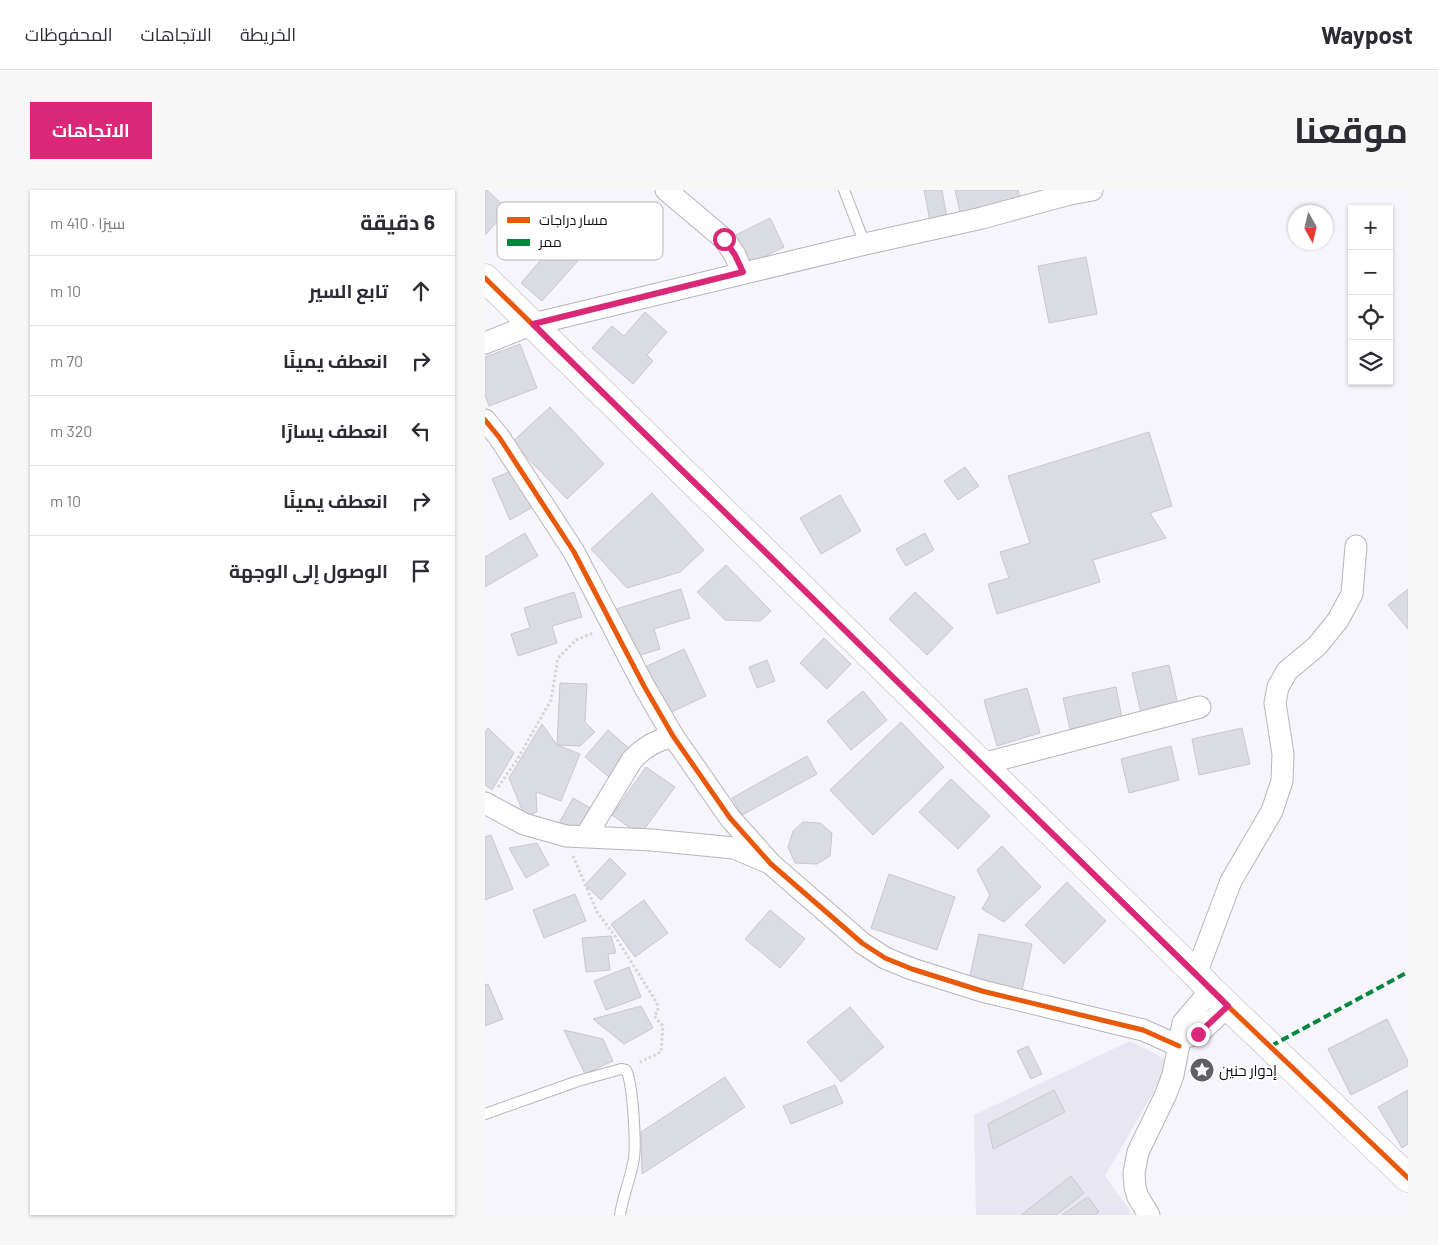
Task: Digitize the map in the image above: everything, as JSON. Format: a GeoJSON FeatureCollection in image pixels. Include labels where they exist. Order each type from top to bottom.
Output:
{"type":"FeatureCollection","features":[{"type":"Feature","properties":{"kind":"street"},"geometry":{"type":"LineString","coordinates":[[666,190],[724,239],[735,255],[743,272]]}},
{"type":"Feature","properties":{"kind":"street"},"geometry":{"type":"LineString","coordinates":[[485,343],[533,324],[743,272],[982,218],[1066,195],[1092,190]]}},
{"type":"Feature","properties":{"kind":"street"},"geometry":{"type":"LineString","coordinates":[[485,278],[1212,990],[1408,1178]]}},
{"type":"Feature","properties":{"kind":"street"},"geometry":{"type":"LineString","coordinates":[[485,420],[499,437],[574,552],[644,686],[673,736],[730,818],[771,864],[862,943],[885,958],[912,970],[963,986],[1125,1024],[1180,1042]]}},
{"type":"Feature","properties":{"kind":"street"},"geometry":{"type":"LineString","coordinates":[[1149,1215],[1139,1196],[1134,1172],[1138,1152],[1173,1075],[1183,1023],[1212,990],[1231,881],[1272,811],[1282,781],[1283,754],[1275,703],[1278,687],[1287,671],[1317,646],[1339,620],[1351,594],[1356,546]]}},
{"type":"Feature","properties":{"kind":"street"},"geometry":{"type":"LineString","coordinates":[[982,764],[1200,708]]}},
{"type":"Feature","properties":{"kind":"street"},"geometry":{"type":"LineString","coordinates":[[576,836],[642,749],[653,742],[673,736]]}},
{"type":"Feature","properties":{"kind":"street"},"geometry":{"type":"LineString","coordinates":[[485,804],[524,824],[576,836],[652,840],[734,848],[771,864]]}},
{"type":"Feature","properties":{"kind":"lane"},"geometry":{"type":"LineString","coordinates":[[845,190],[865,244]]}},
{"type":"Feature","properties":{"kind":"lane"},"geometry":{"type":"LineString","coordinates":[[485,1114],[578,1081],[621,1069],[626,1070],[632,1107],[634,1151],[621,1215]]}},
{"type":"Feature","properties":{"kind":"path"},"geometry":{"type":"LineString","coordinates":[[485,804],[517,760],[551,700],[558,658],[576,640],[612,624]]}},
{"type":"Feature","properties":{"kind":"path"},"geometry":{"type":"LineString","coordinates":[[576,836],[597,912],[615,936],[657,1003],[658,1011],[654,1016],[663,1026],[661,1052],[626,1070]]}},
{"type":"Feature","properties":{"kind":"shaded area"},"geometry":{"type":"Polygon","coordinates":[[[1130,1041],[1171,1062],[1105,1176],[1133,1215],[976,1215],[974,1115],[1130,1041]]]}},
{"type":"Feature","properties":{"kind":"building"},"geometry":{"type":"Polygon","coordinates":[[[485,190],[487,190],[500,202],[497,202],[497,222],[485,235],[485,190]]]}},
{"type":"Feature","properties":{"kind":"building"},"geometry":{"type":"Polygon","coordinates":[[[924,190],[942,190],[947,218],[930,221],[924,190]]]}},
{"type":"Feature","properties":{"kind":"building"},"geometry":{"type":"Polygon","coordinates":[[[955,190],[1018,190],[1021,202],[961,216],[955,190]]]}},
{"type":"Feature","properties":{"kind":"building"},"geometry":{"type":"Polygon","coordinates":[[[770,218],[784,247],[747,265],[732,237],[770,218]]]}},
{"type":"Feature","properties":{"kind":"building"},"geometry":{"type":"Polygon","coordinates":[[[1086,257],[1097,314],[1049,323],[1038,266],[1086,257]]]}},
{"type":"Feature","properties":{"kind":"building"},"geometry":{"type":"Polygon","coordinates":[[[541,260],[579,260],[542,301],[521,283],[541,260]]]}},
{"type":"Feature","properties":{"kind":"building"},"geometry":{"type":"Polygon","coordinates":[[[645,312],[667,332],[647,355],[653,361],[633,384],[592,348],[612,326],[624,336],[645,312]]]}},
{"type":"Feature","properties":{"kind":"building"},"geometry":{"type":"Polygon","coordinates":[[[520,344],[537,388],[489,406],[485,395],[485,357],[520,344]]]}},
{"type":"Feature","properties":{"kind":"building"},"geometry":{"type":"Polygon","coordinates":[[[550,407],[604,464],[567,499],[512,442],[550,407]]]}},
{"type":"Feature","properties":{"kind":"building"},"geometry":{"type":"Polygon","coordinates":[[[1149,432],[1172,506],[1150,513],[1166,538],[1093,560],[1100,582],[997,614],[988,584],[1009,578],[1000,552],[1030,543],[1008,476],[1149,432]]]}},
{"type":"Feature","properties":{"kind":"building"},"geometry":{"type":"Polygon","coordinates":[[[965,467],[979,486],[958,500],[944,481],[965,467]]]}},
{"type":"Feature","properties":{"kind":"building"},"geometry":{"type":"Polygon","coordinates":[[[511,471],[533,507],[510,520],[492,479],[511,471]]]}},
{"type":"Feature","properties":{"kind":"building"},"geometry":{"type":"Polygon","coordinates":[[[652,493],[704,550],[680,572],[627,588],[591,549],[652,493]]]}},
{"type":"Feature","properties":{"kind":"building"},"geometry":{"type":"Polygon","coordinates":[[[840,495],[861,531],[821,554],[800,518],[840,495]]]}},
{"type":"Feature","properties":{"kind":"building"},"geometry":{"type":"Polygon","coordinates":[[[525,533],[538,556],[485,587],[485,557],[525,533]]]}},
{"type":"Feature","properties":{"kind":"building"},"geometry":{"type":"Polygon","coordinates":[[[925,533],[934,550],[906,566],[896,549],[925,533]]]}},
{"type":"Feature","properties":{"kind":"building"},"geometry":{"type":"Polygon","coordinates":[[[726,565],[771,611],[760,621],[725,620],[697,592],[726,565]]]}},
{"type":"Feature","properties":{"kind":"building"},"geometry":{"type":"Polygon","coordinates":[[[681,589],[690,618],[654,629],[660,649],[631,658],[616,609],[681,589]]]}},
{"type":"Feature","properties":{"kind":"building"},"geometry":{"type":"Polygon","coordinates":[[[1408,589],[1408,629],[1388,605],[1408,589]]]}},
{"type":"Feature","properties":{"kind":"building"},"geometry":{"type":"Polygon","coordinates":[[[574,592],[582,617],[552,626],[557,643],[518,656],[511,634],[530,628],[524,608],[574,592]]]}},
{"type":"Feature","properties":{"kind":"building"},"geometry":{"type":"Polygon","coordinates":[[[915,592],[953,628],[927,655],[889,619],[915,592]]]}},
{"type":"Feature","properties":{"kind":"building"},"geometry":{"type":"Polygon","coordinates":[[[824,638],[851,664],[827,689],[800,663],[824,638]]]}},
{"type":"Feature","properties":{"kind":"building"},"geometry":{"type":"Polygon","coordinates":[[[684,649],[706,696],[667,714],[645,667],[684,649]]]}},
{"type":"Feature","properties":{"kind":"building"},"geometry":{"type":"Polygon","coordinates":[[[767,660],[775,681],[757,688],[749,667],[767,660]]]}},
{"type":"Feature","properties":{"kind":"building"},"geometry":{"type":"Polygon","coordinates":[[[1169,665],[1178,705],[1141,713],[1132,673],[1169,665]]]}},
{"type":"Feature","properties":{"kind":"building"},"geometry":{"type":"Polygon","coordinates":[[[560,683],[587,684],[585,722],[595,732],[580,746],[557,745],[560,683]]]}},
{"type":"Feature","properties":{"kind":"building"},"geometry":{"type":"Polygon","coordinates":[[[1116,687],[1122,718],[1070,729],[1063,698],[1116,687]]]}},
{"type":"Feature","properties":{"kind":"building"},"geometry":{"type":"Polygon","coordinates":[[[1027,688],[1040,733],[997,746],[984,700],[1027,688]]]}},
{"type":"Feature","properties":{"kind":"building"},"geometry":{"type":"Polygon","coordinates":[[[863,691],[887,720],[851,750],[827,721],[863,691]]]}},
{"type":"Feature","properties":{"kind":"building"},"geometry":{"type":"Polygon","coordinates":[[[901,722],[944,767],[873,835],[830,790],[901,722]]]}},
{"type":"Feature","properties":{"kind":"building"},"geometry":{"type":"Polygon","coordinates":[[[542,724],[557,745],[580,754],[561,801],[536,792],[537,812],[525,817],[509,778],[542,724]]]}},
{"type":"Feature","properties":{"kind":"building"},"geometry":{"type":"Polygon","coordinates":[[[488,728],[514,753],[492,790],[485,785],[485,732],[488,728]]]}},
{"type":"Feature","properties":{"kind":"building"},"geometry":{"type":"Polygon","coordinates":[[[1242,728],[1250,764],[1199,775],[1192,739],[1242,728]]]}},
{"type":"Feature","properties":{"kind":"building"},"geometry":{"type":"Polygon","coordinates":[[[608,730],[633,752],[610,778],[585,757],[608,730]]]}},
{"type":"Feature","properties":{"kind":"building"},"geometry":{"type":"Polygon","coordinates":[[[1171,746],[1179,780],[1129,793],[1121,759],[1171,746]]]}},
{"type":"Feature","properties":{"kind":"building"},"geometry":{"type":"Polygon","coordinates":[[[807,756],[817,774],[742,815],[732,798],[807,756]]]}},
{"type":"Feature","properties":{"kind":"building"},"geometry":{"type":"Polygon","coordinates":[[[646,767],[675,787],[640,835],[612,815],[646,767]]]}},
{"type":"Feature","properties":{"kind":"building"},"geometry":{"type":"Polygon","coordinates":[[[951,779],[990,816],[958,849],[919,812],[951,779]]]}},
{"type":"Feature","properties":{"kind":"building"},"geometry":{"type":"Polygon","coordinates":[[[573,798],[594,810],[581,835],[559,823],[573,798]]]}},
{"type":"Feature","properties":{"kind":"building"},"geometry":{"type":"Polygon","coordinates":[[[803,822],[820,823],[832,833],[830,856],[817,864],[795,863],[788,847],[793,831],[803,822]]]}},
{"type":"Feature","properties":{"kind":"building"},"geometry":{"type":"Polygon","coordinates":[[[491,835],[513,889],[485,900],[485,837],[491,835]]]}},
{"type":"Feature","properties":{"kind":"building"},"geometry":{"type":"Polygon","coordinates":[[[537,843],[549,865],[526,878],[509,848],[537,843]]]}},
{"type":"Feature","properties":{"kind":"building"},"geometry":{"type":"Polygon","coordinates":[[[1002,846],[1041,887],[1004,922],[982,909],[990,895],[977,870],[1002,846]]]}},
{"type":"Feature","properties":{"kind":"building"},"geometry":{"type":"Polygon","coordinates":[[[610,858],[626,874],[601,900],[585,885],[610,858]]]}},
{"type":"Feature","properties":{"kind":"building"},"geometry":{"type":"Polygon","coordinates":[[[889,874],[955,897],[937,950],[871,928],[889,874]]]}},
{"type":"Feature","properties":{"kind":"building"},"geometry":{"type":"Polygon","coordinates":[[[1067,882],[1106,921],[1064,964],[1025,925],[1067,882]]]}},
{"type":"Feature","properties":{"kind":"building"},"geometry":{"type":"Polygon","coordinates":[[[575,894],[586,921],[544,938],[533,910],[575,894]]]}},
{"type":"Feature","properties":{"kind":"building"},"geometry":{"type":"Polygon","coordinates":[[[644,900],[668,933],[635,957],[611,924],[644,900]]]}},
{"type":"Feature","properties":{"kind":"building"},"geometry":{"type":"Polygon","coordinates":[[[770,910],[805,939],[780,968],[745,939],[770,910]]]}},
{"type":"Feature","properties":{"kind":"building"},"geometry":{"type":"Polygon","coordinates":[[[979,934],[1032,944],[1022,991],[969,980],[979,934]]]}},
{"type":"Feature","properties":{"kind":"building"},"geometry":{"type":"Polygon","coordinates":[[[611,936],[616,953],[608,954],[610,970],[586,972],[582,938],[611,936]]]}},
{"type":"Feature","properties":{"kind":"building"},"geometry":{"type":"Polygon","coordinates":[[[629,967],[641,997],[606,1010],[594,981],[629,967]]]}},
{"type":"Feature","properties":{"kind":"building"},"geometry":{"type":"Polygon","coordinates":[[[488,984],[503,1019],[485,1026],[485,985],[488,984]]]}},
{"type":"Feature","properties":{"kind":"building"},"geometry":{"type":"Polygon","coordinates":[[[641,1006],[653,1028],[624,1044],[593,1019],[641,1006]]]}},
{"type":"Feature","properties":{"kind":"building"},"geometry":{"type":"Polygon","coordinates":[[[850,1007],[884,1047],[841,1082],[807,1042],[850,1007]]]}},
{"type":"Feature","properties":{"kind":"building"},"geometry":{"type":"Polygon","coordinates":[[[1387,1019],[1408,1061],[1408,1066],[1351,1095],[1328,1049],[1387,1019]]]}},
{"type":"Feature","properties":{"kind":"building"},"geometry":{"type":"Polygon","coordinates":[[[564,1030],[603,1039],[613,1061],[585,1074],[564,1030]]]}},
{"type":"Feature","properties":{"kind":"building"},"geometry":{"type":"Polygon","coordinates":[[[1028,1046],[1042,1074],[1031,1079],[1017,1051],[1028,1046]]]}},
{"type":"Feature","properties":{"kind":"building"},"geometry":{"type":"Polygon","coordinates":[[[725,1077],[745,1107],[642,1174],[641,1132],[725,1077]]]}},
{"type":"Feature","properties":{"kind":"building"},"geometry":{"type":"Polygon","coordinates":[[[835,1085],[843,1103],[791,1124],[783,1106],[835,1085]]]}},
{"type":"Feature","properties":{"kind":"building"},"geometry":{"type":"Polygon","coordinates":[[[1054,1090],[1065,1112],[993,1149],[988,1124],[1054,1090]]]}},
{"type":"Feature","properties":{"kind":"building"},"geometry":{"type":"Polygon","coordinates":[[[1408,1090],[1408,1144],[1402,1148],[1378,1107],[1408,1090]]]}},
{"type":"Feature","properties":{"kind":"building"},"geometry":{"type":"Polygon","coordinates":[[[1071,1176],[1084,1193],[1056,1215],[1021,1215],[1071,1176]]]}},
{"type":"Feature","properties":{"kind":"building"},"geometry":{"type":"Polygon","coordinates":[[[1088,1197],[1099,1212],[1095,1215],[1062,1215],[1088,1197]]]}},
{"type":"Feature","properties":{"kind":"marked path"},"geometry":{"type":"LineString","coordinates":[[1271,1046],[1408,972]]}},
{"type":"Feature","properties":{"kind":"cycle path"},"geometry":{"type":"LineString","coordinates":[[485,278],[1211,990],[1408,1178]]}},
{"type":"Feature","properties":{"kind":"cycle path"},"geometry":{"type":"LineString","coordinates":[[485,420],[499,437],[574,552],[644,686],[673,736],[730,818],[771,864],[862,943],[885,958],[912,969],[982,991],[1143,1030],[1179,1046]]}},
{"type":"Feature","properties":{"kind":"place","name":"إدوار حنين"},"geometry":{"type":"Point","coordinates":[1202,1070]}},
{"type":"Feature","properties":{"kind":"route"},"geometry":{"type":"LineString","coordinates":[[724,239],[735,255],[743,272],[533,324],[1228,1006],[1198,1034]]}}]}
